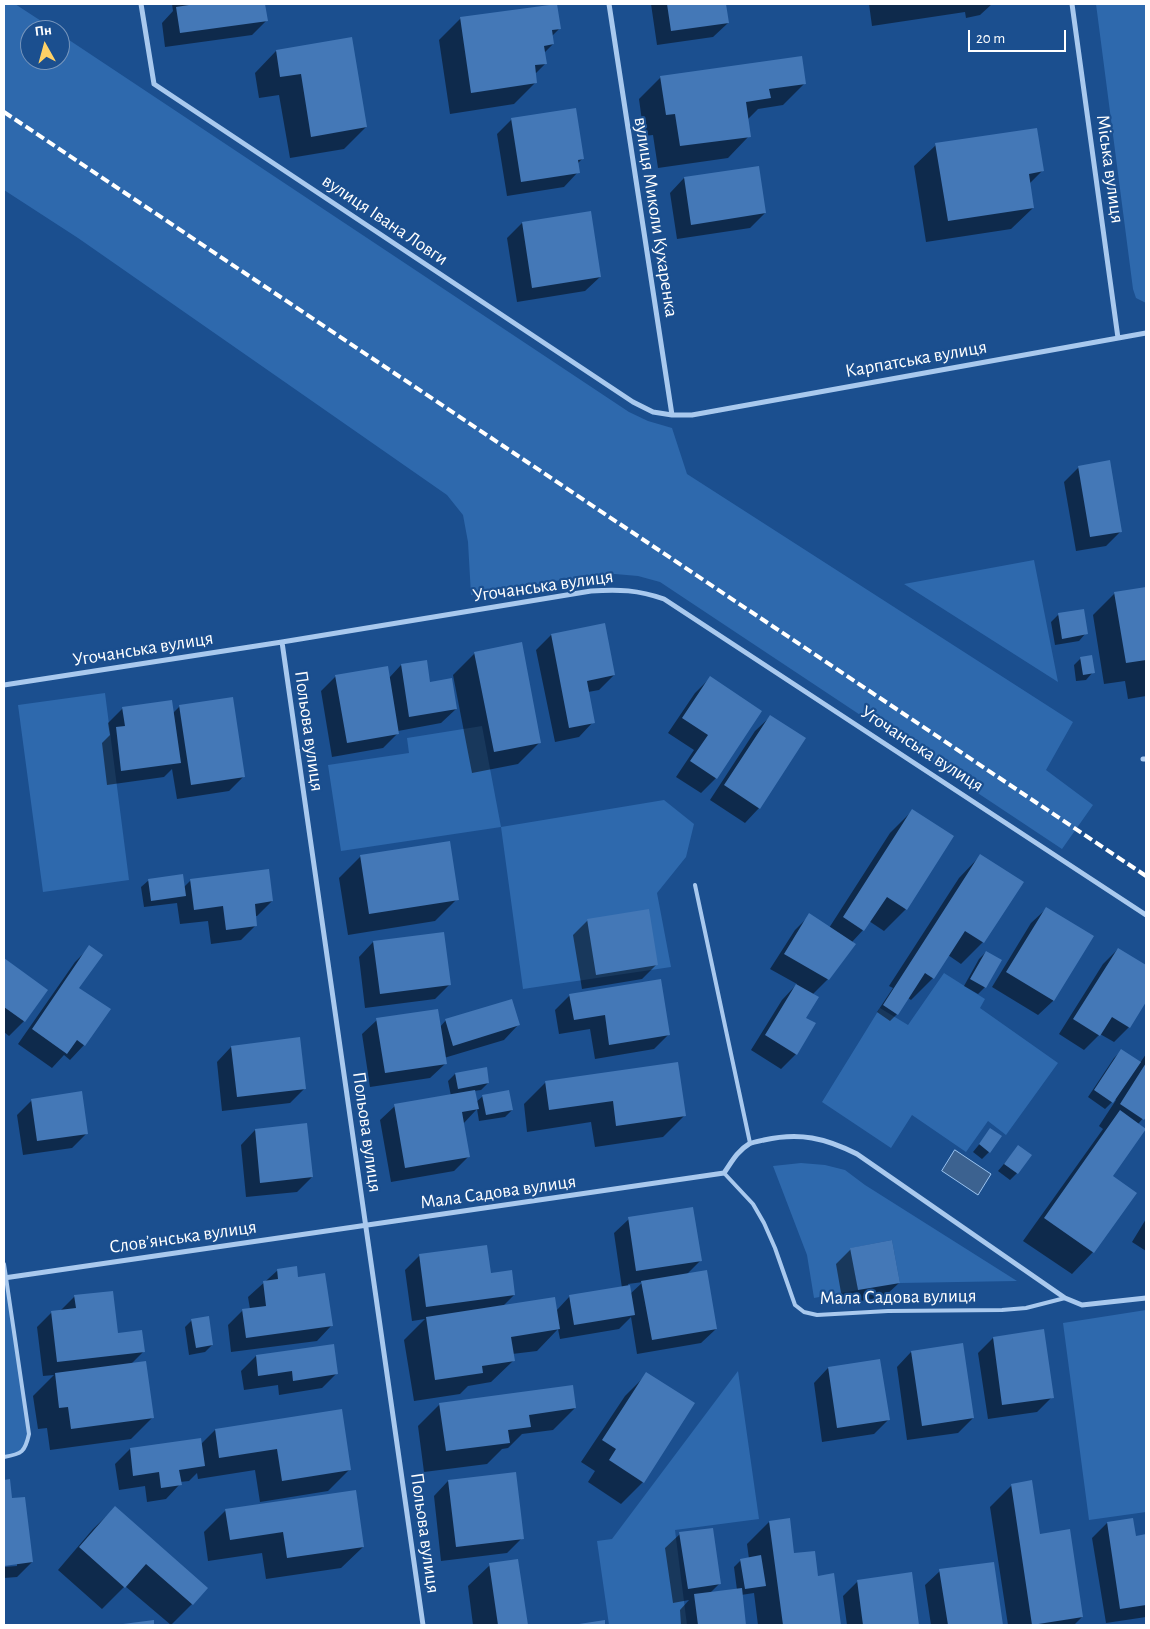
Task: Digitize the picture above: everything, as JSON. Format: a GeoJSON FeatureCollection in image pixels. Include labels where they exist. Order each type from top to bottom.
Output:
{"type":"FeatureCollection","features":[{"type":"Feature","properties":{"kind":"street","name":"вулиця Івана Ловги"},"geometry":{"type":"LineString","coordinates":[[142,4],[154,84],[633,402],[653,412],[672,415]]}},
{"type":"Feature","properties":{"kind":"street","name":"вулиця Миколи Кухаренка"},"geometry":{"type":"LineString","coordinates":[[608,4],[672,415]]}},
{"type":"Feature","properties":{"kind":"street","name":"Міська вулиця"},"geometry":{"type":"LineString","coordinates":[[1072,4],[1118,338]]}},
{"type":"Feature","properties":{"kind":"street","name":"Карпатська вулиця"},"geometry":{"type":"LineString","coordinates":[[672,415],[692,415],[1146,333]]}},
{"type":"Feature","properties":{"kind":"street","name":"Угочанська вулиця"},"geometry":{"type":"LineString","coordinates":[[4,685],[591,591],[618,589],[643,592],[664,599],[1146,914]]}},
{"type":"Feature","properties":{"kind":"street","name":"Польова вулиця"},"geometry":{"type":"LineString","coordinates":[[282,642],[423,1625]]}},
{"type":"Feature","properties":{"kind":"street","name":"Мала Садова вулиця"},"geometry":{"type":"LineString","coordinates":[[750,1143],[780,1136],[809,1137],[834,1142],[857,1154],[1065,1298],[1082,1304],[1146,1298]]}},
{"type":"Feature","properties":{"kind":"street"},"geometry":{"type":"LineString","coordinates":[[724,1173],[736,1155],[750,1143]]}},
{"type":"Feature","properties":{"kind":"street","name":"Мала Садова вулиця"},"geometry":{"type":"LineString","coordinates":[[365,1226],[724,1173]]}},
{"type":"Feature","properties":{"kind":"street","name":"Словʼянська вулиця"},"geometry":{"type":"LineString","coordinates":[[5,1278],[365,1226]]}},
{"type":"Feature","properties":{"kind":"lane"},"geometry":{"type":"LineString","coordinates":[[695,885],[750,1143]]}},
{"type":"Feature","properties":{"kind":"lane","name":"Мала Садова вулиця"},"geometry":{"type":"LineString","coordinates":[[724,1173],[753,1204],[764,1223],[776,1248],[795,1305],[804,1312],[817,1315],[888,1311],[1002,1310],[1026,1308],[1065,1298]]}},
{"type":"Feature","properties":{"kind":"lane"},"geometry":{"type":"LineString","coordinates":[[4,1264],[28,1434],[26,1447],[18,1455],[4,1457]]}},
{"type":"Feature","properties":{"kind":"shaded area"},"geometry":{"type":"Polygon","coordinates":[[[4,4],[15,4],[40,20],[20,20],[20,70],[70,70],[70,41],[629,412],[648,421],[672,428],[687,474],[1073,722],[1046,770],[1093,805],[1062,849],[660,582],[638,576],[615,574],[586,576],[471,595],[468,542],[463,515],[447,495],[78,238],[4,190],[4,4]]]}},
{"type":"Feature","properties":{"kind":"shaded area"},"geometry":{"type":"Polygon","coordinates":[[[1096,4],[1146,4],[1146,303],[1136,298],[1133,289],[1096,4]]]}},
{"type":"Feature","properties":{"kind":"shaded area"},"geometry":{"type":"Polygon","coordinates":[[[1034,560],[1058,682],[904,584],[1034,560]]]}},
{"type":"Feature","properties":{"kind":"shaded area"},"geometry":{"type":"Polygon","coordinates":[[[105,693],[129,880],[43,892],[18,705],[105,693]]]}},
{"type":"Feature","properties":{"kind":"shaded area"},"geometry":{"type":"Polygon","coordinates":[[[482,726],[501,827],[341,851],[328,765],[409,753],[407,738],[482,726]]]}},
{"type":"Feature","properties":{"kind":"shaded area"},"geometry":{"type":"Polygon","coordinates":[[[664,800],[694,824],[686,857],[657,893],[671,967],[523,989],[501,827],[664,800]]]}},
{"type":"Feature","properties":{"kind":"shaded area"},"geometry":{"type":"Polygon","coordinates":[[[944,973],[985,999],[980,1008],[1058,1063],[1006,1135],[988,1121],[966,1152],[912,1115],[891,1148],[822,1102],[880,1008],[908,1025],[944,973]]]}},
{"type":"Feature","properties":{"kind":"shaded area"},"geometry":{"type":"Polygon","coordinates":[[[955,1150],[991,1174],[978,1195],[942,1171],[955,1150]]]}},
{"type":"Feature","properties":{"kind":"shaded area"},"geometry":{"type":"Polygon","coordinates":[[[801,1163],[825,1165],[845,1170],[865,1185],[1017,1281],[900,1283],[892,1240],[851,1248],[858,1290],[814,1298],[807,1255],[773,1166],[801,1163]]]}},
{"type":"Feature","properties":{"kind":"shaded area"},"geometry":{"type":"Polygon","coordinates":[[[4,1264],[29,1434],[22,1451],[15,1455],[4,1457],[4,1264]]]}},
{"type":"Feature","properties":{"kind":"shaded area"},"geometry":{"type":"Polygon","coordinates":[[[1146,1310],[1146,1512],[1089,1520],[1063,1323],[1146,1310]]]}},
{"type":"Feature","properties":{"kind":"shaded area"},"geometry":{"type":"Polygon","coordinates":[[[738,1371],[759,1519],[675,1530],[687,1625],[609,1625],[597,1541],[612,1539],[738,1371]]]}},
{"type":"Feature","properties":{"kind":"building"},"geometry":{"type":"Polygon","coordinates":[[[188,4],[265,4],[268,21],[180,33],[176,7],[188,4]]]}},
{"type":"Feature","properties":{"kind":"building"},"geometry":{"type":"Polygon","coordinates":[[[557,4],[561,29],[552,30],[554,44],[544,46],[547,64],[535,65],[537,83],[471,93],[460,17],[557,4]]]}},
{"type":"Feature","properties":{"kind":"building"},"geometry":{"type":"Polygon","coordinates":[[[667,4],[726,4],[729,23],[671,31],[667,4]]]}},
{"type":"Feature","properties":{"kind":"building"},"geometry":{"type":"Polygon","coordinates":[[[352,37],[367,127],[311,137],[301,74],[280,77],[276,50],[352,37]]]}},
{"type":"Feature","properties":{"kind":"building"},"geometry":{"type":"Polygon","coordinates":[[[802,56],[806,84],[769,89],[771,98],[746,102],[751,137],[680,146],[675,114],[666,115],[660,76],[802,56]]]}},
{"type":"Feature","properties":{"kind":"building"},"geometry":{"type":"Polygon","coordinates":[[[576,108],[584,159],[578,160],[580,173],[521,182],[511,118],[576,108]]]}},
{"type":"Feature","properties":{"kind":"building"},"geometry":{"type":"Polygon","coordinates":[[[1037,128],[1044,171],[1029,174],[1034,208],[948,221],[935,143],[1037,128]]]}},
{"type":"Feature","properties":{"kind":"building"},"geometry":{"type":"Polygon","coordinates":[[[759,166],[766,213],[691,225],[684,177],[759,166]]]}},
{"type":"Feature","properties":{"kind":"building"},"geometry":{"type":"Polygon","coordinates":[[[591,211],[601,277],[532,288],[522,222],[591,211]]]}},
{"type":"Feature","properties":{"kind":"building"},"geometry":{"type":"Polygon","coordinates":[[[1110,460],[1122,532],[1090,537],[1078,466],[1110,460]]]}},
{"type":"Feature","properties":{"kind":"building"},"geometry":{"type":"Polygon","coordinates":[[[1146,587],[1146,660],[1126,663],[1114,592],[1146,587]]]}},
{"type":"Feature","properties":{"kind":"building"},"geometry":{"type":"Polygon","coordinates":[[[1084,609],[1088,634],[1062,639],[1058,613],[1084,609]]]}},
{"type":"Feature","properties":{"kind":"building"},"geometry":{"type":"Polygon","coordinates":[[[605,623],[615,675],[587,681],[595,723],[569,728],[551,634],[605,623]]]}},
{"type":"Feature","properties":{"kind":"building"},"geometry":{"type":"Polygon","coordinates":[[[522,642],[541,743],[494,752],[474,652],[522,642]]]}},
{"type":"Feature","properties":{"kind":"building"},"geometry":{"type":"Polygon","coordinates":[[[1092,655],[1095,673],[1083,675],[1080,657],[1092,655]]]}},
{"type":"Feature","properties":{"kind":"building"},"geometry":{"type":"Polygon","coordinates":[[[427,660],[430,682],[452,678],[457,709],[409,717],[401,664],[427,660]]]}},
{"type":"Feature","properties":{"kind":"building"},"geometry":{"type":"Polygon","coordinates":[[[388,666],[399,734],[347,743],[335,675],[388,666]]]}},
{"type":"Feature","properties":{"kind":"building"},"geometry":{"type":"Polygon","coordinates":[[[710,676],[762,711],[717,779],[690,761],[708,735],[682,718],[710,676]]]}},
{"type":"Feature","properties":{"kind":"building"},"geometry":{"type":"Polygon","coordinates":[[[233,697],[245,777],[191,785],[179,705],[233,697]]]}},
{"type":"Feature","properties":{"kind":"building"},"geometry":{"type":"Polygon","coordinates":[[[172,700],[181,763],[121,771],[116,727],[125,726],[122,707],[172,700]]]}},
{"type":"Feature","properties":{"kind":"building"},"geometry":{"type":"Polygon","coordinates":[[[770,715],[806,738],[760,809],[724,785],[770,715]]]}},
{"type":"Feature","properties":{"kind":"building"},"geometry":{"type":"Polygon","coordinates":[[[912,809],[954,836],[907,910],[887,897],[864,931],[843,917],[912,809]]]}},
{"type":"Feature","properties":{"kind":"building"},"geometry":{"type":"Polygon","coordinates":[[[450,841],[459,900],[369,914],[360,855],[450,841]]]}},
{"type":"Feature","properties":{"kind":"building"},"geometry":{"type":"Polygon","coordinates":[[[980,854],[1024,882],[984,943],[965,931],[934,979],[925,973],[898,1015],[883,1005],[980,854]]]}},
{"type":"Feature","properties":{"kind":"building"},"geometry":{"type":"Polygon","coordinates":[[[269,869],[273,901],[255,904],[257,926],[226,930],[223,906],[194,910],[190,879],[269,869]]]}},
{"type":"Feature","properties":{"kind":"building"},"geometry":{"type":"Polygon","coordinates":[[[183,874],[186,896],[151,901],[148,879],[183,874]]]}},
{"type":"Feature","properties":{"kind":"building"},"geometry":{"type":"Polygon","coordinates":[[[1046,907],[1094,936],[1054,1001],[1006,972],[1046,907]]]}},
{"type":"Feature","properties":{"kind":"building"},"geometry":{"type":"Polygon","coordinates":[[[649,909],[658,965],[596,975],[587,919],[649,909]]]}},
{"type":"Feature","properties":{"kind":"building"},"geometry":{"type":"Polygon","coordinates":[[[809,913],[856,944],[829,980],[784,954],[809,913]]]}},
{"type":"Feature","properties":{"kind":"building"},"geometry":{"type":"Polygon","coordinates":[[[444,932],[451,985],[380,994],[373,941],[444,932]]]}},
{"type":"Feature","properties":{"kind":"building"},"geometry":{"type":"Polygon","coordinates":[[[89,945],[103,955],[79,988],[111,1009],[85,1046],[77,1040],[67,1054],[32,1029],[89,945]]]}},
{"type":"Feature","properties":{"kind":"building"},"geometry":{"type":"Polygon","coordinates":[[[1118,948],[1146,965],[1146,1002],[1130,1028],[1112,1017],[1100,1036],[1073,1019],[1118,948]]]}},
{"type":"Feature","properties":{"kind":"building"},"geometry":{"type":"Polygon","coordinates":[[[986,951],[1002,960],[986,988],[970,979],[986,951]]]}},
{"type":"Feature","properties":{"kind":"building"},"geometry":{"type":"Polygon","coordinates":[[[4,958],[48,990],[25,1022],[4,1007],[4,958]]]}},
{"type":"Feature","properties":{"kind":"building"},"geometry":{"type":"Polygon","coordinates":[[[661,979],[670,1035],[609,1045],[605,1015],[574,1020],[569,994],[661,979]]]}},
{"type":"Feature","properties":{"kind":"building"},"geometry":{"type":"Polygon","coordinates":[[[796,984],[819,997],[806,1018],[816,1023],[797,1055],[765,1035],[796,984]]]}},
{"type":"Feature","properties":{"kind":"building"},"geometry":{"type":"Polygon","coordinates":[[[512,999],[520,1025],[453,1046],[445,1019],[512,999]]]}},
{"type":"Feature","properties":{"kind":"building"},"geometry":{"type":"Polygon","coordinates":[[[438,1009],[447,1064],[385,1073],[376,1018],[438,1009]]]}},
{"type":"Feature","properties":{"kind":"building"},"geometry":{"type":"Polygon","coordinates":[[[300,1037],[306,1089],[237,1097],[231,1046],[300,1037]]]}},
{"type":"Feature","properties":{"kind":"building"},"geometry":{"type":"Polygon","coordinates":[[[1121,1049],[1141,1062],[1113,1103],[1094,1090],[1121,1049]]]}},
{"type":"Feature","properties":{"kind":"building"},"geometry":{"type":"Polygon","coordinates":[[[678,1062],[686,1116],[616,1126],[613,1101],[549,1110],[545,1081],[678,1062]]]}},
{"type":"Feature","properties":{"kind":"building"},"geometry":{"type":"Polygon","coordinates":[[[1146,1063],[1146,1117],[1144,1120],[1120,1104],[1146,1063]]]}},
{"type":"Feature","properties":{"kind":"building"},"geometry":{"type":"Polygon","coordinates":[[[487,1067],[489,1083],[458,1089],[455,1073],[487,1067]]]}},
{"type":"Feature","properties":{"kind":"building"},"geometry":{"type":"Polygon","coordinates":[[[475,1090],[479,1109],[462,1112],[470,1157],[405,1168],[394,1104],[475,1090]]]}},
{"type":"Feature","properties":{"kind":"building"},"geometry":{"type":"Polygon","coordinates":[[[509,1090],[513,1110],[486,1115],[482,1095],[509,1090]]]}},
{"type":"Feature","properties":{"kind":"building"},"geometry":{"type":"Polygon","coordinates":[[[82,1091],[88,1134],[37,1141],[31,1099],[82,1091]]]}},
{"type":"Feature","properties":{"kind":"building"},"geometry":{"type":"Polygon","coordinates":[[[1120,1110],[1146,1129],[1113,1176],[1137,1193],[1094,1253],[1044,1218],[1120,1110]]]}},
{"type":"Feature","properties":{"kind":"building"},"geometry":{"type":"Polygon","coordinates":[[[307,1123],[313,1177],[260,1183],[255,1129],[307,1123]]]}},
{"type":"Feature","properties":{"kind":"building"},"geometry":{"type":"Polygon","coordinates":[[[990,1128],[1002,1136],[990,1153],[979,1144],[990,1128]]]}},
{"type":"Feature","properties":{"kind":"building"},"geometry":{"type":"Polygon","coordinates":[[[1018,1145],[1032,1155],[1018,1174],[1004,1164],[1018,1145]]]}},
{"type":"Feature","properties":{"kind":"building"},"geometry":{"type":"Polygon","coordinates":[[[693,1207],[702,1261],[636,1271],[628,1217],[693,1207]]]}},
{"type":"Feature","properties":{"kind":"building"},"geometry":{"type":"Polygon","coordinates":[[[892,1240],[900,1283],[858,1290],[850,1248],[892,1240]]]}},
{"type":"Feature","properties":{"kind":"building"},"geometry":{"type":"Polygon","coordinates":[[[487,1245],[491,1273],[512,1270],[515,1295],[426,1307],[419,1254],[487,1245]]]}},
{"type":"Feature","properties":{"kind":"building"},"geometry":{"type":"Polygon","coordinates":[[[297,1266],[298,1277],[325,1273],[333,1326],[246,1338],[242,1309],[266,1306],[263,1281],[278,1279],[277,1269],[297,1266]]]}},
{"type":"Feature","properties":{"kind":"building"},"geometry":{"type":"Polygon","coordinates":[[[707,1270],[717,1329],[652,1340],[641,1281],[707,1270]]]}},
{"type":"Feature","properties":{"kind":"building"},"geometry":{"type":"Polygon","coordinates":[[[630,1285],[635,1315],[574,1325],[569,1295],[630,1285]]]}},
{"type":"Feature","properties":{"kind":"building"},"geometry":{"type":"Polygon","coordinates":[[[113,1291],[118,1333],[142,1330],[145,1352],[57,1362],[51,1311],[76,1308],[74,1295],[113,1291]]]}},
{"type":"Feature","properties":{"kind":"building"},"geometry":{"type":"Polygon","coordinates":[[[555,1297],[560,1329],[511,1337],[515,1361],[482,1366],[483,1373],[435,1380],[426,1317],[555,1297]]]}},
{"type":"Feature","properties":{"kind":"building"},"geometry":{"type":"Polygon","coordinates":[[[209,1316],[213,1345],[196,1348],[191,1319],[209,1316]]]}},
{"type":"Feature","properties":{"kind":"building"},"geometry":{"type":"Polygon","coordinates":[[[1044,1329],[1054,1398],[1002,1405],[993,1337],[1044,1329]]]}},
{"type":"Feature","properties":{"kind":"building"},"geometry":{"type":"Polygon","coordinates":[[[963,1343],[974,1418],[922,1426],[911,1351],[963,1343]]]}},
{"type":"Feature","properties":{"kind":"building"},"geometry":{"type":"Polygon","coordinates":[[[334,1344],[338,1374],[293,1381],[292,1371],[258,1376],[256,1355],[334,1344]]]}},
{"type":"Feature","properties":{"kind":"building"},"geometry":{"type":"Polygon","coordinates":[[[880,1359],[890,1420],[837,1428],[828,1367],[880,1359]]]}},
{"type":"Feature","properties":{"kind":"building"},"geometry":{"type":"Polygon","coordinates":[[[146,1361],[154,1418],[71,1429],[68,1407],[59,1408],[55,1373],[146,1361]]]}},
{"type":"Feature","properties":{"kind":"building"},"geometry":{"type":"Polygon","coordinates":[[[646,1372],[695,1403],[644,1483],[609,1460],[616,1449],[602,1440],[646,1372]]]}},
{"type":"Feature","properties":{"kind":"building"},"geometry":{"type":"Polygon","coordinates":[[[573,1385],[576,1408],[529,1415],[531,1427],[508,1430],[510,1443],[446,1451],[439,1403],[573,1385]]]}},
{"type":"Feature","properties":{"kind":"building"},"geometry":{"type":"Polygon","coordinates":[[[342,1409],[351,1470],[282,1481],[277,1449],[219,1458],[215,1429],[342,1409]]]}},
{"type":"Feature","properties":{"kind":"building"},"geometry":{"type":"Polygon","coordinates":[[[201,1438],[205,1466],[179,1470],[182,1485],[161,1488],[159,1472],[133,1476],[130,1448],[201,1438]]]}},
{"type":"Feature","properties":{"kind":"building"},"geometry":{"type":"Polygon","coordinates":[[[516,1472],[524,1539],[456,1547],[448,1480],[516,1472]]]}},
{"type":"Feature","properties":{"kind":"building"},"geometry":{"type":"Polygon","coordinates":[[[10,1479],[12,1498],[25,1497],[33,1562],[4,1566],[4,1480],[10,1479]]]}},
{"type":"Feature","properties":{"kind":"building"},"geometry":{"type":"Polygon","coordinates":[[[1032,1480],[1040,1534],[1070,1529],[1083,1617],[1032,1625],[1011,1484],[1032,1480]]]}},
{"type":"Feature","properties":{"kind":"building"},"geometry":{"type":"Polygon","coordinates":[[[356,1490],[364,1547],[287,1558],[283,1532],[230,1540],[225,1509],[356,1490]]]}},
{"type":"Feature","properties":{"kind":"building"},"geometry":{"type":"Polygon","coordinates":[[[115,1506],[208,1588],[193,1605],[146,1564],[125,1588],[79,1547],[115,1506]]]}},
{"type":"Feature","properties":{"kind":"building"},"geometry":{"type":"Polygon","coordinates":[[[790,1518],[794,1553],[815,1551],[818,1576],[834,1573],[841,1625],[783,1625],[769,1521],[790,1518]]]}},
{"type":"Feature","properties":{"kind":"building"},"geometry":{"type":"Polygon","coordinates":[[[1133,1518],[1136,1536],[1146,1534],[1146,1605],[1120,1609],[1107,1522],[1133,1518]]]}},
{"type":"Feature","properties":{"kind":"building"},"geometry":{"type":"Polygon","coordinates":[[[713,1528],[721,1584],[688,1589],[679,1532],[713,1528]]]}},
{"type":"Feature","properties":{"kind":"building"},"geometry":{"type":"Polygon","coordinates":[[[761,1555],[766,1586],[745,1589],[740,1559],[761,1555]]]}},
{"type":"Feature","properties":{"kind":"building"},"geometry":{"type":"Polygon","coordinates":[[[518,1559],[528,1625],[498,1625],[489,1563],[518,1559]]]}},
{"type":"Feature","properties":{"kind":"building"},"geometry":{"type":"Polygon","coordinates":[[[994,1562],[1003,1625],[948,1625],[939,1569],[994,1562]]]}},
{"type":"Feature","properties":{"kind":"building"},"geometry":{"type":"Polygon","coordinates":[[[912,1572],[919,1625],[863,1625],[857,1580],[912,1572]]]}},
{"type":"Feature","properties":{"kind":"building"},"geometry":{"type":"Polygon","coordinates":[[[742,1588],[746,1625],[698,1625],[694,1594],[742,1588]]]}},
{"type":"Feature","properties":{"kind":"building"},"geometry":{"type":"Polygon","coordinates":[[[154,1620],[154,1625],[123,1625],[123,1624],[154,1620]]]}},
{"type":"Feature","properties":{"kind":"building"},"geometry":{"type":"Polygon","coordinates":[[[605,1620],[605,1625],[579,1625],[579,1624],[605,1620]]]}},
{"type":"Feature","properties":{"kind":"railway"},"geometry":{"type":"LineString","coordinates":[[4,112],[1146,876]]}}]}
